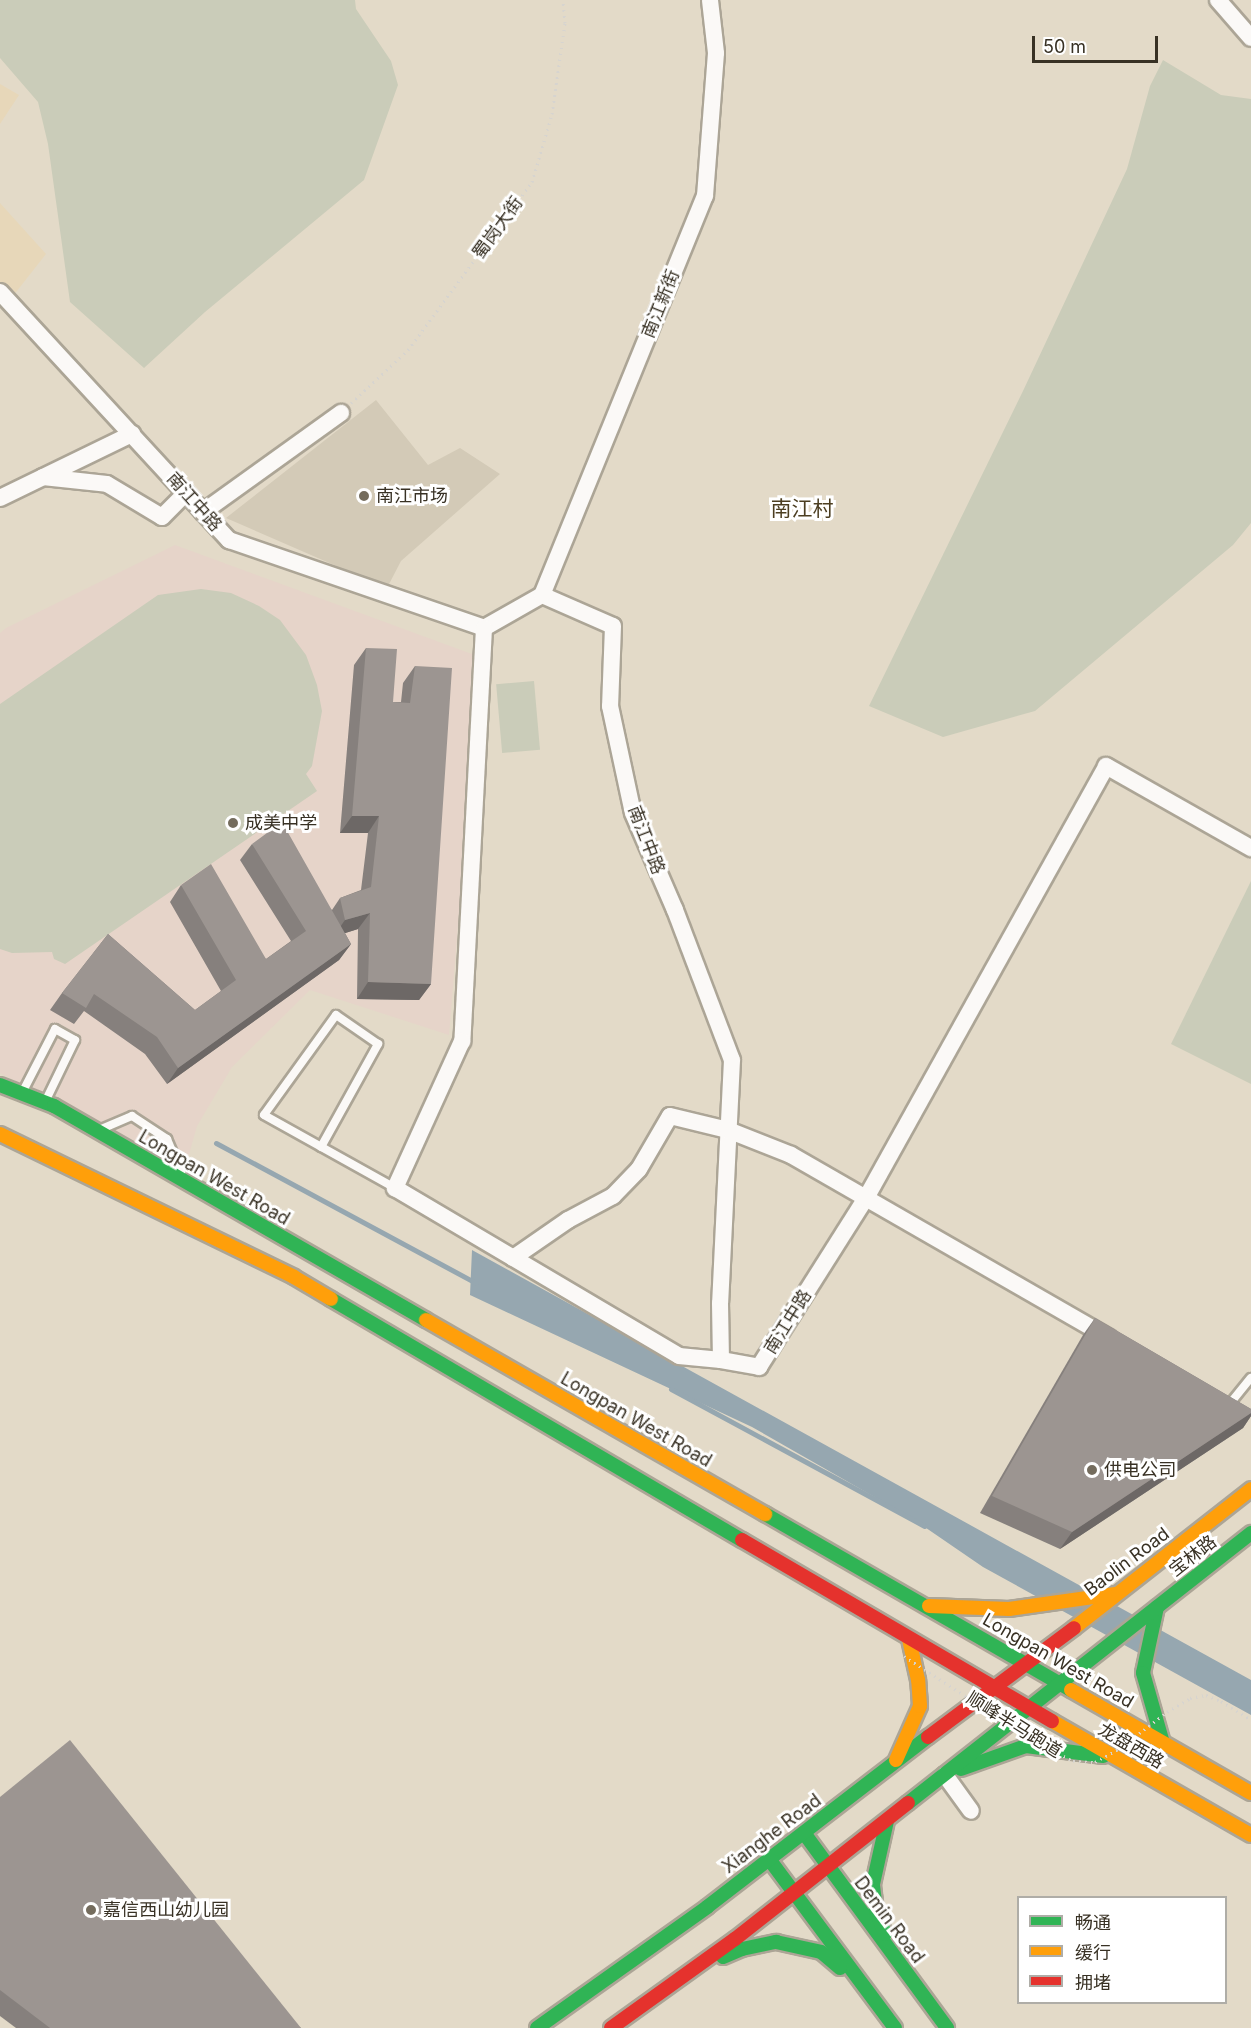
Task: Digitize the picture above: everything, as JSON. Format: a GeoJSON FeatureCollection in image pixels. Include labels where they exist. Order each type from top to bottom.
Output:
{"type":"FeatureCollection","features":[{"type":"Feature","properties":{"kind":"main road","name":"Longpan West Road"},"geometry":{"type":"LineString","coordinates":[[0,1085],[45,1102],[1251,1793]]}},
{"type":"Feature","properties":{"kind":"main road"},"geometry":{"type":"LineString","coordinates":[[0,1134],[294,1277],[993,1688]]}},
{"type":"Feature","properties":{"kind":"main road","name":"Baolin Road"},"geometry":{"type":"LineString","coordinates":[[1025,1663],[1251,1490]]}},
{"type":"Feature","properties":{"kind":"main road","name":"宝林路"},"geometry":{"type":"LineString","coordinates":[[691,1971],[887,1821],[1251,1533]]}},
{"type":"Feature","properties":{"kind":"main road"},"geometry":{"type":"LineString","coordinates":[[924,1606],[1016,1608],[1115,1594]]}},
{"type":"Feature","properties":{"kind":"main road"},"geometry":{"type":"LineString","coordinates":[[1157,1607],[1143,1672],[1163,1743]]}},
{"type":"Feature","properties":{"kind":"main road"},"geometry":{"type":"LineString","coordinates":[[895,1763],[920,1706],[918,1680],[909,1639]]}},
{"type":"Feature","properties":{"kind":"main road","name":"Xianghe Road"},"geometry":{"type":"LineString","coordinates":[[537,2028],[707,1907],[1025,1663]]}},
{"type":"Feature","properties":{"kind":"main road","name":"龙盘西路"},"geometry":{"type":"LineString","coordinates":[[993,1688],[1251,1835]]}},
{"type":"Feature","properties":{"kind":"main road"},"geometry":{"type":"LineString","coordinates":[[945,1775],[1026,1746],[1115,1758]]}},
{"type":"Feature","properties":{"kind":"main road"},"geometry":{"type":"LineString","coordinates":[[887,1821],[873,1884],[876,1910],[895,1957]]}},
{"type":"Feature","properties":{"kind":"main road","name":"Demin Road"},"geometry":{"type":"LineString","coordinates":[[804,1833],[947,2028]]}},
{"type":"Feature","properties":{"kind":"main road"},"geometry":{"type":"LineString","coordinates":[[769,1859],[895,2028]]}},
{"type":"Feature","properties":{"kind":"main road"},"geometry":{"type":"LineString","coordinates":[[611,2028],[691,1971],[742,1949],[776,1942],[820,1952],[867,1991]]}},
{"type":"Feature","properties":{"kind":"street","name":"南江新街"},"geometry":{"type":"LineString","coordinates":[[542,595],[705,196],[716,53],[710,0]]}},
{"type":"Feature","properties":{"kind":"street"},"geometry":{"type":"LineString","coordinates":[[1218,0],[1251,38]]}},
{"type":"Feature","properties":{"kind":"street","name":"南江中路"},"geometry":{"type":"LineString","coordinates":[[0,292],[230,540],[484,628]]}},
{"type":"Feature","properties":{"kind":"street"},"geometry":{"type":"LineString","coordinates":[[203,512],[341,413]]}},
{"type":"Feature","properties":{"kind":"street"},"geometry":{"type":"LineString","coordinates":[[0,498],[132,434]]}},
{"type":"Feature","properties":{"kind":"street"},"geometry":{"type":"LineString","coordinates":[[44,477],[107,484],[162,517],[186,493]]}},
{"type":"Feature","properties":{"kind":"street"},"geometry":{"type":"LineString","coordinates":[[542,595],[484,628],[462,1041],[394,1188],[679,1356],[721,1360]]}},
{"type":"Feature","properties":{"kind":"street","name":"南江中路"},"geometry":{"type":"LineString","coordinates":[[542,595],[612,626],[610,706],[633,813],[675,910],[732,1060],[720,1303],[721,1360],[759,1367],[866,1198]]}},
{"type":"Feature","properties":{"kind":"street"},"geometry":{"type":"LineString","coordinates":[[866,1198],[1106,766],[1251,848]]}},
{"type":"Feature","properties":{"kind":"street"},"geometry":{"type":"LineString","coordinates":[[513,1258],[568,1220],[613,1196],[639,1169],[670,1116],[728,1130],[791,1155],[1124,1347]]}},
{"type":"Feature","properties":{"kind":"street"},"geometry":{"type":"LineString","coordinates":[[945,1775],[971,1811]]}},
{"type":"Feature","properties":{"kind":"lane"},"geometry":{"type":"LineString","coordinates":[[321,1147],[378,1044],[336,1015],[264,1115],[394,1188]]}},
{"type":"Feature","properties":{"kind":"lane"},"geometry":{"type":"LineString","coordinates":[[22,1093],[56,1029],[75,1040],[45,1102]]}},
{"type":"Feature","properties":{"kind":"lane"},"geometry":{"type":"LineString","coordinates":[[96,1131],[132,1116],[167,1139],[189,1185]]}},
{"type":"Feature","properties":{"kind":"lane"},"geometry":{"type":"LineString","coordinates":[[1227,1406],[1251,1378]]}},
{"type":"Feature","properties":{"kind":"path","name":"蜀岗大街"},"geometry":{"type":"LineString","coordinates":[[341,413],[408,350],[532,183],[552,114],[565,22],[563,0]]}},
{"type":"Feature","properties":{"kind":"path","name":"顺峰半马跑道"},"geometry":{"type":"LineString","coordinates":[[904,1656],[1032,1739],[1073,1761],[1095,1762],[1120,1748],[1167,1712],[1190,1698],[1206,1695],[1221,1701],[1251,1720]]}},
{"type":"Feature","properties":{"kind":"shaded area"},"geometry":{"type":"Polygon","coordinates":[[[0,84],[19,95],[0,124],[0,84]]]}},
{"type":"Feature","properties":{"kind":"shaded area"},"geometry":{"type":"Polygon","coordinates":[[[0,203],[46,254],[9,301],[0,292],[0,203]]]}},
{"type":"Feature","properties":{"kind":"shaded area","name":"南江市场"},"geometry":{"type":"Polygon","coordinates":[[[376,400],[428,465],[460,448],[500,474],[401,561],[387,588],[226,518],[376,400]]]}},
{"type":"Feature","properties":{"kind":"shaded area","name":"成美中学"},"geometry":{"type":"Polygon","coordinates":[[[175,545],[480,657],[449,1035],[310,990],[232,1067],[197,1126],[183,1176],[94,1122],[0,1073],[0,633],[175,545]]]}},
{"type":"Feature","properties":{"kind":"shaded area"},"geometry":{"type":"Polygon","coordinates":[[[472,1250],[1251,1680],[1251,1715],[983,1567],[913,1519],[752,1427],[470,1295],[472,1250]]]}},
{"type":"Feature","properties":{"kind":"green space"},"geometry":{"type":"Polygon","coordinates":[[[0,0],[355,0],[356,9],[391,61],[398,85],[364,180],[205,312],[144,368],[70,302],[48,144],[38,102],[0,58],[0,0]]]}},
{"type":"Feature","properties":{"kind":"green space"},"geometry":{"type":"Polygon","coordinates":[[[1163,60],[1221,95],[1251,99],[1251,523],[1233,545],[1035,711],[943,737],[869,706],[1023,391],[1127,169],[1150,86],[1163,60]]]}},
{"type":"Feature","properties":{"kind":"green space"},"geometry":{"type":"Polygon","coordinates":[[[201,589],[231,593],[259,606],[280,620],[306,655],[317,685],[322,711],[312,766],[306,774],[317,791],[65,964],[54,959],[52,952],[12,953],[0,949],[0,704],[158,595],[201,589]]]}},
{"type":"Feature","properties":{"kind":"green space"},"geometry":{"type":"Polygon","coordinates":[[[534,681],[540,750],[502,753],[496,684],[534,681]]]}},
{"type":"Feature","properties":{"kind":"green space"},"geometry":{"type":"Polygon","coordinates":[[[1251,881],[1251,1084],[1171,1044],[1251,881]]]}},
{"type":"Feature","properties":{"kind":"building"},"geometry":{"type":"Polygon","coordinates":[[[366,648],[397,649],[393,702],[410,703],[415,666],[452,668],[431,984],[368,982],[370,913],[345,920],[340,898],[371,887],[379,816],[352,816],[366,648]]]}},
{"type":"Feature","properties":{"kind":"building"},"geometry":{"type":"Polygon","coordinates":[[[282,822],[351,944],[178,1068],[157,1037],[94,994],[86,1008],[62,993],[108,934],[195,1010],[236,980],[181,885],[211,864],[266,959],[306,931],[252,844],[282,822]]]}},
{"type":"Feature","properties":{"kind":"building","name":"供电公司"},"geometry":{"type":"Polygon","coordinates":[[[1095,1318],[1251,1409],[1251,1413],[1072,1532],[992,1496],[1095,1318]]]}},
{"type":"Feature","properties":{"kind":"building","name":"嘉信西山幼儿园"},"geometry":{"type":"Polygon","coordinates":[[[70,1740],[301,2028],[50,2028],[0,1990],[0,1797],[70,1740]]]}},
{"type":"Feature","properties":{"kind":"waterway"},"geometry":{"type":"LineString","coordinates":[[216,1143],[476,1283]]}},
{"type":"Feature","properties":{"kind":"waterway"},"geometry":{"type":"LineString","coordinates":[[671,1389],[924,1526]]}},
{"type":"Feature","properties":{"kind":"traffic: fast"},"geometry":{"type":"LineString","coordinates":[[0,1085],[54,1106],[426,1320]]}},
{"type":"Feature","properties":{"kind":"traffic: fast"},"geometry":{"type":"LineString","coordinates":[[331,1299],[742,1540]]}},
{"type":"Feature","properties":{"kind":"traffic: fast"},"geometry":{"type":"LineString","coordinates":[[765,1514],[1071,1690]]}},
{"type":"Feature","properties":{"kind":"traffic: fast"},"geometry":{"type":"LineString","coordinates":[[908,1803],[1251,1533]]}},
{"type":"Feature","properties":{"kind":"traffic: fast"},"geometry":{"type":"LineString","coordinates":[[1157,1607],[1143,1673],[1163,1743]]}},
{"type":"Feature","properties":{"kind":"traffic: fast"},"geometry":{"type":"LineString","coordinates":[[537,2028],[707,1907],[928,1737]]}},
{"type":"Feature","properties":{"kind":"traffic: fast"},"geometry":{"type":"LineString","coordinates":[[961,1769],[1026,1746],[1103,1756]]}},
{"type":"Feature","properties":{"kind":"traffic: fast"},"geometry":{"type":"LineString","coordinates":[[885,1934],[876,1910],[873,1884],[887,1821]]}},
{"type":"Feature","properties":{"kind":"traffic: fast"},"geometry":{"type":"LineString","coordinates":[[804,1833],[947,2028]]}},
{"type":"Feature","properties":{"kind":"traffic: fast"},"geometry":{"type":"LineString","coordinates":[[769,1859],[895,2028]]}},
{"type":"Feature","properties":{"kind":"traffic: fast"},"geometry":{"type":"LineString","coordinates":[[723,1957],[742,1949],[776,1942],[821,1952],[840,1968]]}},
{"type":"Feature","properties":{"kind":"traffic: slow"},"geometry":{"type":"LineString","coordinates":[[0,1134],[294,1277],[331,1299]]}},
{"type":"Feature","properties":{"kind":"traffic: slow"},"geometry":{"type":"LineString","coordinates":[[426,1320],[765,1514]]}},
{"type":"Feature","properties":{"kind":"traffic: slow"},"geometry":{"type":"LineString","coordinates":[[1074,1628],[1251,1489]]}},
{"type":"Feature","properties":{"kind":"traffic: slow"},"geometry":{"type":"LineString","coordinates":[[929,1606],[1009,1609],[1114,1594]]}},
{"type":"Feature","properties":{"kind":"traffic: slow"},"geometry":{"type":"LineString","coordinates":[[896,1760],[920,1706],[918,1680],[909,1639]]}},
{"type":"Feature","properties":{"kind":"traffic: slow"},"geometry":{"type":"LineString","coordinates":[[1071,1690],[1251,1793]]}},
{"type":"Feature","properties":{"kind":"traffic: slow"},"geometry":{"type":"LineString","coordinates":[[1052,1721],[1251,1835]]}},
{"type":"Feature","properties":{"kind":"traffic: jam"},"geometry":{"type":"LineString","coordinates":[[742,1540],[1052,1721]]}},
{"type":"Feature","properties":{"kind":"traffic: jam"},"geometry":{"type":"LineString","coordinates":[[928,1737],[1074,1628]]}},
{"type":"Feature","properties":{"kind":"traffic: jam"},"geometry":{"type":"LineString","coordinates":[[611,2028],[735,1939],[908,1803]]}},
{"type":"Feature","properties":{"kind":"place","name":"南江市场"},"geometry":{"type":"Point","coordinates":[364,496]}},
{"type":"Feature","properties":{"kind":"place","name":"成美中学"},"geometry":{"type":"Point","coordinates":[233,823]}},
{"type":"Feature","properties":{"kind":"place","name":"供电公司"},"geometry":{"type":"Point","coordinates":[1092,1470]}},
{"type":"Feature","properties":{"kind":"place","name":"嘉信西山幼儿园"},"geometry":{"type":"Point","coordinates":[91,1910]}},
{"type":"Feature","properties":{"kind":"district","name":"南江村"},"geometry":{"type":"Point","coordinates":[802,509]}}]}
